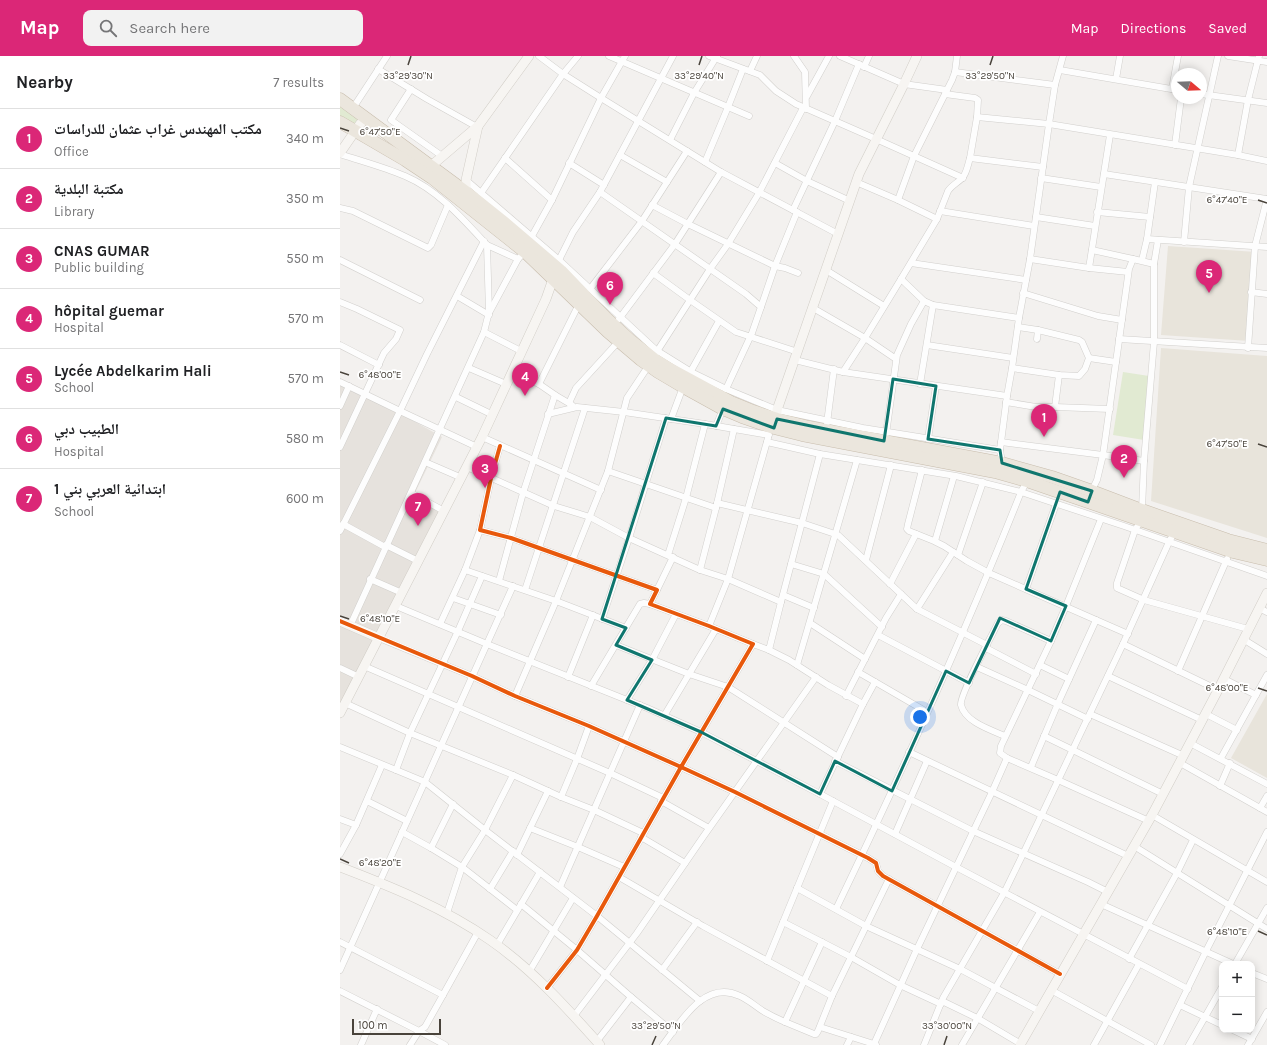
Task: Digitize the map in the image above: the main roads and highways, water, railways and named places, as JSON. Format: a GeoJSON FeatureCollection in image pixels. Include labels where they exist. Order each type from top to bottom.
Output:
{"type":"FeatureCollection","features":[{"type":"Feature","properties":{"kind":"highway"},"geometry":{"type":"LineString","coordinates":[[340,99],[431,166],[464,197],[617,321],[683,387],[723,409],[773,427],[855,445],[995,472],[1027,481],[1096,495]]}},
{"type":"Feature","properties":{"kind":"highway"},"geometry":{"type":"LineString","coordinates":[[340,122],[464,197]]}},
{"type":"Feature","properties":{"kind":"highway"},"geometry":{"type":"LineString","coordinates":[[561,276],[579,304],[619,341],[653,358],[676,373],[731,402],[753,411],[773,427],[827,425],[863,433],[962,450],[1002,464],[1052,477],[1142,515],[1175,531],[1233,552],[1267,560]]}},
{"type":"Feature","properties":{"kind":"highway"},"geometry":{"type":"LineString","coordinates":[[1142,515],[1267,550]]}},
{"type":"Feature","properties":{"kind":"place","name":"Lycée Abdelkarim Hali"},"geometry":{"type":"Point","coordinates":[1209,293]}},
{"type":"Feature","properties":{"kind":"place","name":"الطبيب دبي"},"geometry":{"type":"Point","coordinates":[610,305]}},
{"type":"Feature","properties":{"kind":"place","name":"hôpital guemar"},"geometry":{"type":"Point","coordinates":[525,396]}},
{"type":"Feature","properties":{"kind":"place","name":"مكتب المهندس غراب عثمان للدراسات"},"geometry":{"type":"Point","coordinates":[1044,437]}},
{"type":"Feature","properties":{"kind":"place","name":"مكتبة البلدية"},"geometry":{"type":"Point","coordinates":[1124,478]}},
{"type":"Feature","properties":{"kind":"place","name":"CNAS GUMAR"},"geometry":{"type":"Point","coordinates":[485,488]}},
{"type":"Feature","properties":{"kind":"place","name":"ابتدائية العربي بني 1"},"geometry":{"type":"Point","coordinates":[418,526]}}]}
